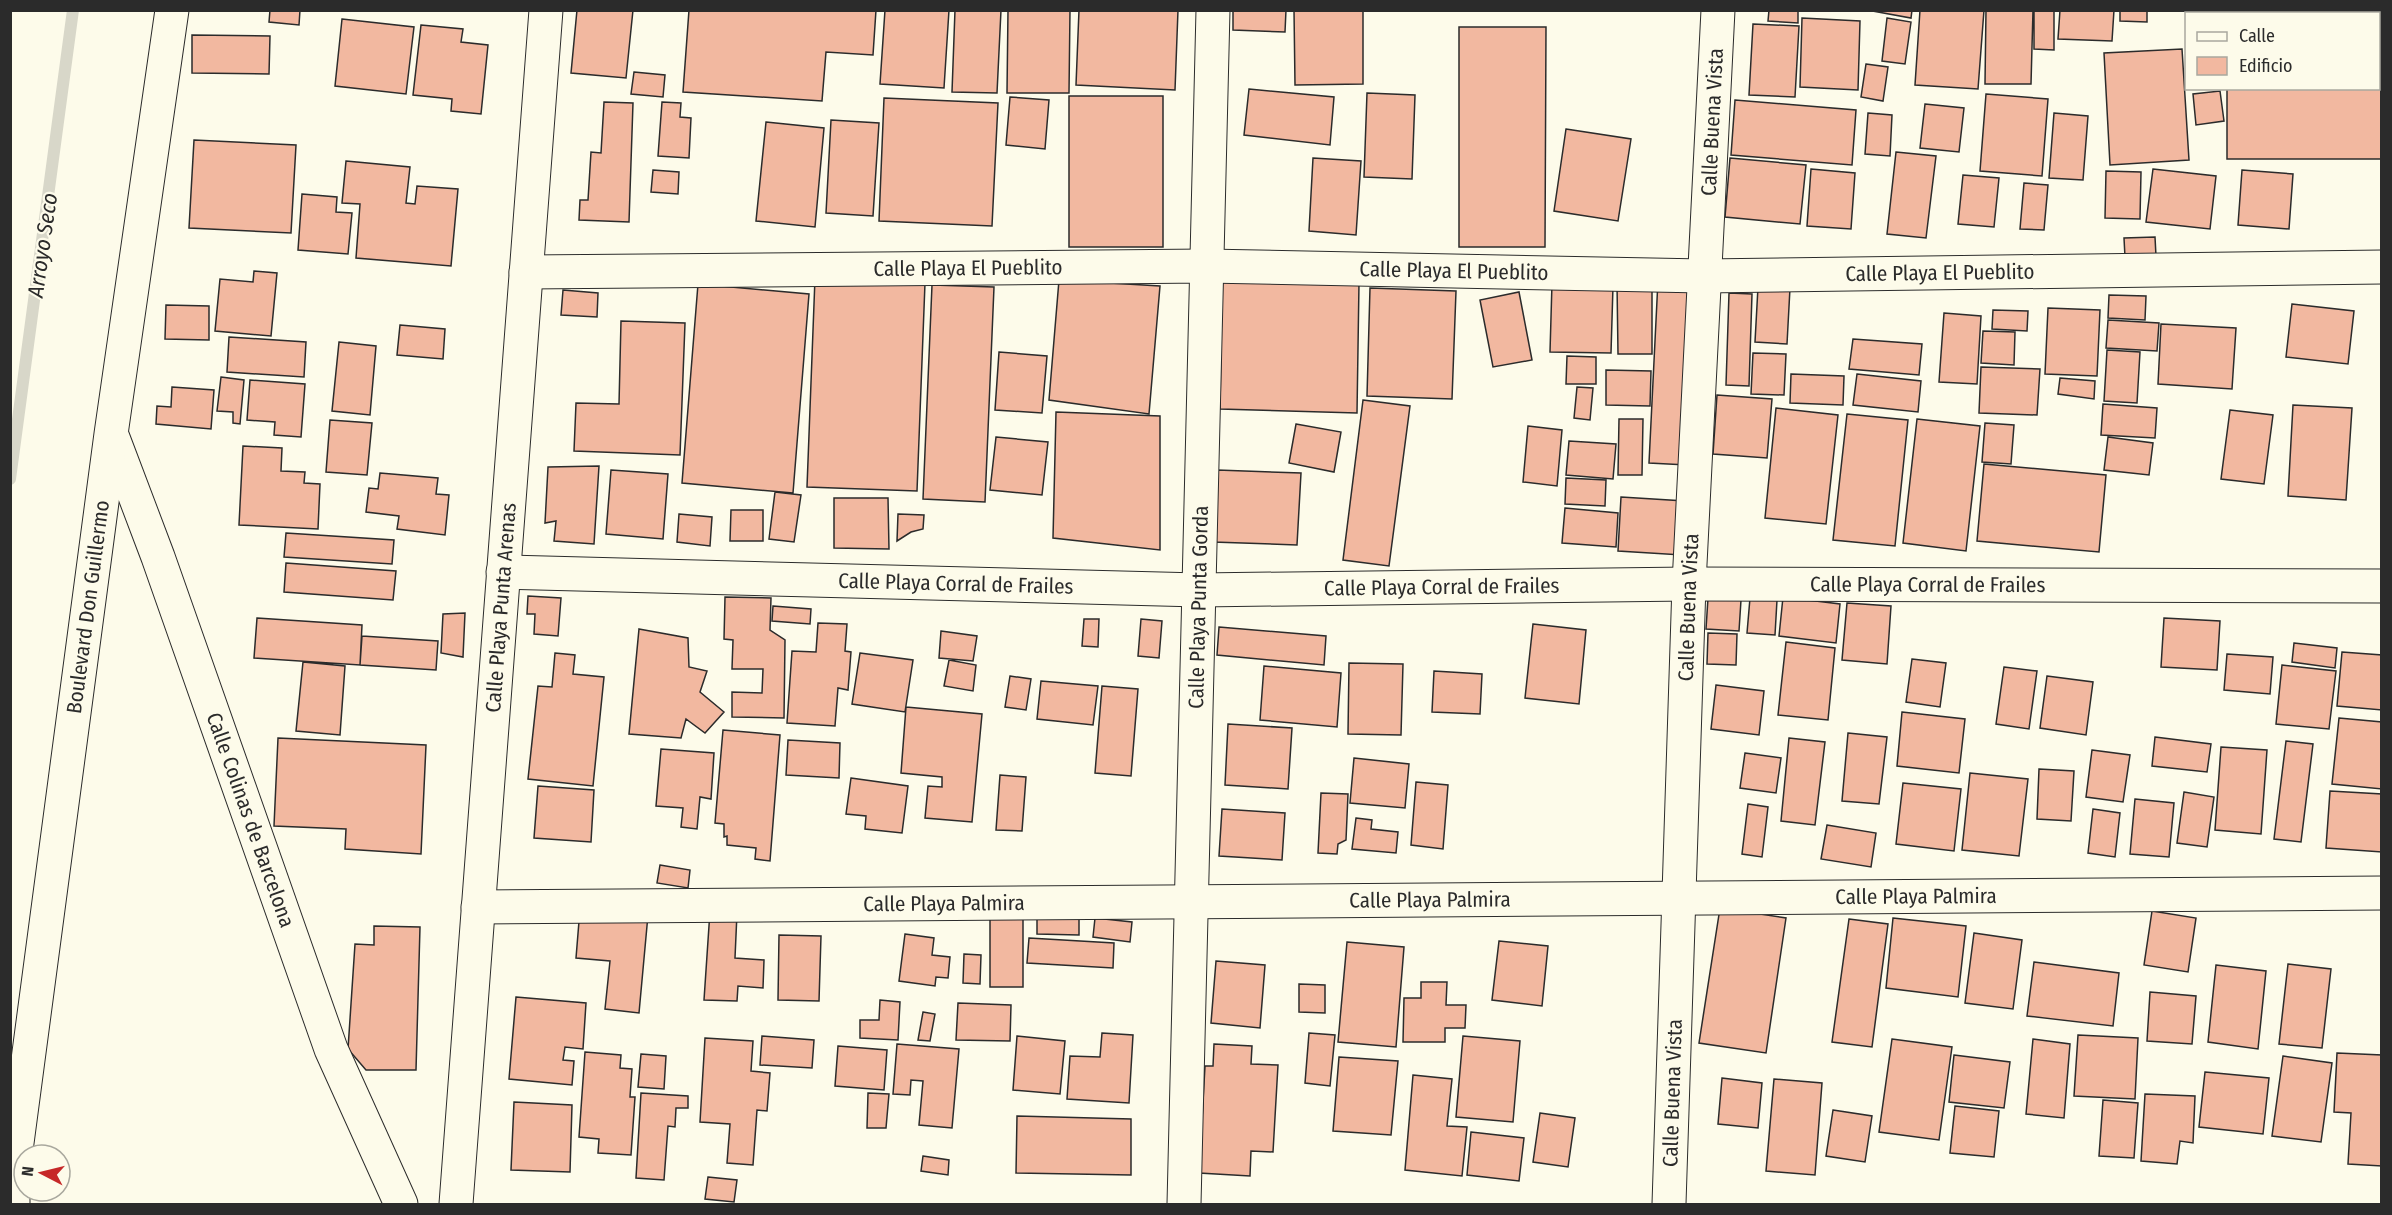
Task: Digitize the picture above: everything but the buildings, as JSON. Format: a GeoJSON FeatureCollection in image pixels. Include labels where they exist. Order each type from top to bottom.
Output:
{"type":"FeatureCollection","features":[{"type":"Feature","properties":{"kind":"street","name":"Boulevard Don Guillermo"},"geometry":{"type":"LineString","coordinates":[[13,1204],[13,1173],[111,434],[172,10]]}},
{"type":"Feature","properties":{"kind":"street","name":"Calle Playa Punta Arenas"},"geometry":{"type":"LineString","coordinates":[[456,1204],[546,10]]}},
{"type":"Feature","properties":{"kind":"street","name":"Calle Playa Punta Gorda"},"geometry":{"type":"LineString","coordinates":[[1184,1204],[1213,10]]}},
{"type":"Feature","properties":{"kind":"street","name":"Calle Buena Vista"},"geometry":{"type":"LineString","coordinates":[[1669,1204],[1681,900],[1689,584],[1718,10]]}},
{"type":"Feature","properties":{"kind":"street","name":"Calle Playa El Pueblito"},"geometry":{"type":"LineString","coordinates":[[526,272],[1206,266],[1703,276],[2382,267]]}},
{"type":"Feature","properties":{"kind":"street","name":"Calle Colinas de Barcelona"},"geometry":{"type":"LineString","coordinates":[[111,434],[158,557],[331,1049],[400,1204]]}},
{"type":"Feature","properties":{"kind":"street","name":"Calle Playa Corral de Frailes"},"geometry":{"type":"LineString","coordinates":[[503,572],[1199,590],[1689,584],[2382,586]]}},
{"type":"Feature","properties":{"kind":"street","name":"Calle Playa Palmira"},"geometry":{"type":"LineString","coordinates":[[478,908],[2382,893]]}},
{"type":"Feature","properties":{"kind":"waterway","name":"Arroyo Seco"},"geometry":{"type":"LineString","coordinates":[[10,479],[73,10]]}}]}
